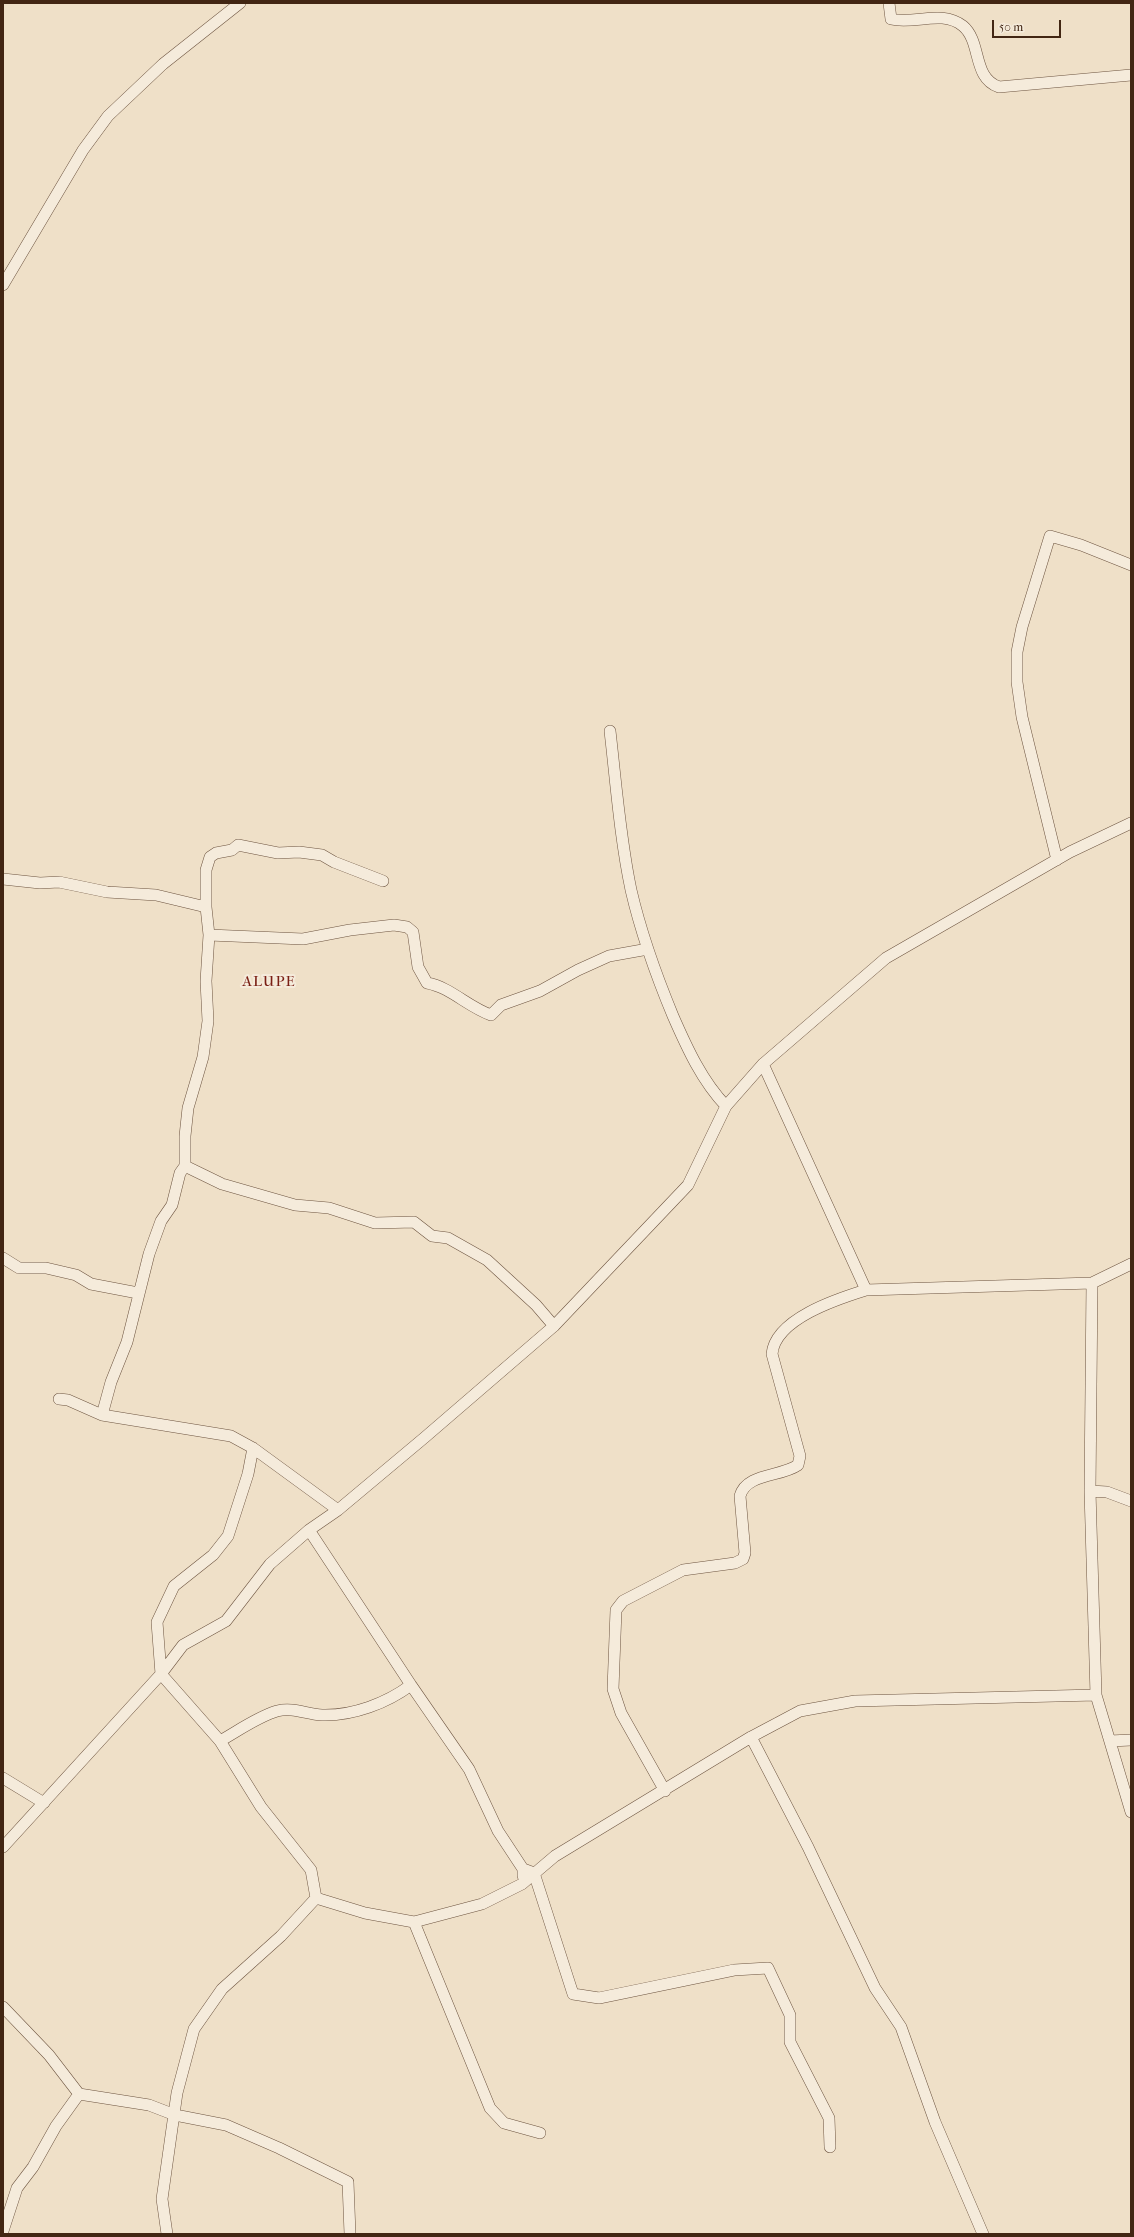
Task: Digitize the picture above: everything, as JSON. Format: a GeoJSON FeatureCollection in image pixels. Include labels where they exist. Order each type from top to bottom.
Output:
{"type":"FeatureCollection","features":[{"type":"Feature","properties":{"kind":"street"},"geometry":{"type":"LineString","coordinates":[[3,285],[83,150],[108,116],[162,64],[240,3]]}},
{"type":"Feature","properties":{"kind":"street"},"geometry":{"type":"LineString","coordinates":[[889,3],[891,19],[900,21],[932,18],[944,19],[964,26],[980,63],[984,78],[990,84],[999,87],[1131,76]]}},
{"type":"Feature","properties":{"kind":"street"},"geometry":{"type":"LineString","coordinates":[[1058,860],[1022,717],[1017,682],[1017,652],[1022,627],[1050,536],[1081,544],[1131,565]]}},
{"type":"Feature","properties":{"kind":"street"},"geometry":{"type":"LineString","coordinates":[[610,731],[620,819],[631,889],[648,949],[679,1030],[710,1090],[726,1106]]}},
{"type":"Feature","properties":{"kind":"street"},"geometry":{"type":"LineString","coordinates":[[3,1847],[161,1674],[183,1645],[226,1621],[270,1564],[309,1530],[338,1510],[554,1326],[688,1185],[726,1106],[763,1064],[886,958],[1058,860],[1131,823]]}},
{"type":"Feature","properties":{"kind":"street"},"geometry":{"type":"LineString","coordinates":[[102,1415],[110,1382],[127,1342],[138,1293],[149,1254],[161,1220],[172,1205],[180,1173],[185,1166],[185,1136],[188,1108],[203,1057],[208,1021],[206,981],[209,935],[206,907],[206,870],[210,857],[216,853],[232,850],[238,845],[278,853],[299,852],[322,855],[334,862],[384,881]]}},
{"type":"Feature","properties":{"kind":"street"},"geometry":{"type":"LineString","coordinates":[[3,879],[40,883],[59,882],[107,892],[156,895],[206,907]]}},
{"type":"Feature","properties":{"kind":"street"},"geometry":{"type":"LineString","coordinates":[[209,935],[304,939],[350,930],[394,925],[407,927],[413,932],[418,967],[426,983],[438,985],[479,1011],[491,1016],[501,1005],[540,991],[578,970],[610,956],[648,949]]}},
{"type":"Feature","properties":{"kind":"street"},"geometry":{"type":"LineString","coordinates":[[763,1064],[866,1290]]}},
{"type":"Feature","properties":{"kind":"street"},"geometry":{"type":"LineString","coordinates":[[185,1166],[222,1184],[295,1205],[329,1208],[375,1223],[414,1222],[432,1236],[448,1238],[487,1260],[536,1306],[554,1326]]}},
{"type":"Feature","properties":{"kind":"street"},"geometry":{"type":"LineString","coordinates":[[3,1258],[19,1268],[46,1268],[76,1275],[91,1284],[138,1293]]}},
{"type":"Feature","properties":{"kind":"street"},"geometry":{"type":"LineString","coordinates":[[665,1791],[621,1713],[613,1690],[616,1610],[623,1601],[683,1570],[735,1563],[743,1559],[745,1553],[740,1496],[742,1488],[749,1482],[791,1470],[798,1465],[800,1456],[772,1354],[773,1344],[780,1334],[807,1314],[837,1299],[866,1290],[1092,1283],[1131,1264]]}},
{"type":"Feature","properties":{"kind":"street"},"geometry":{"type":"LineString","coordinates":[[1092,1283],[1090,1492],[1096,1695],[1131,1812]]}},
{"type":"Feature","properties":{"kind":"street"},"geometry":{"type":"LineString","coordinates":[[59,1399],[68,1400],[102,1415],[231,1436],[252,1448],[338,1510]]}},
{"type":"Feature","properties":{"kind":"street"},"geometry":{"type":"LineString","coordinates":[[252,1448],[248,1474],[228,1536],[213,1555],[174,1586],[156,1622],[161,1674],[220,1741],[261,1807],[311,1870],[316,1898]]}},
{"type":"Feature","properties":{"kind":"street"},"geometry":{"type":"LineString","coordinates":[[1090,1492],[1107,1492],[1131,1501]]}},
{"type":"Feature","properties":{"kind":"street"},"geometry":{"type":"LineString","coordinates":[[309,1530],[411,1685],[469,1769],[498,1831],[523,1869],[534,1873]]}},
{"type":"Feature","properties":{"kind":"street"},"geometry":{"type":"LineString","coordinates":[[220,1741],[276,1711],[291,1709],[321,1715],[336,1715],[386,1701],[411,1685]]}},
{"type":"Feature","properties":{"kind":"street"},"geometry":{"type":"LineString","coordinates":[[316,1898],[365,1913],[414,1922],[482,1904],[522,1884],[555,1856],[665,1791],[751,1737],[800,1711],[855,1700],[1096,1695]]}},
{"type":"Feature","properties":{"kind":"street"},"geometry":{"type":"LineString","coordinates":[[751,1737],[808,1847],[876,1988],[901,2027],[935,2122],[983,2234]]}},
{"type":"Feature","properties":{"kind":"street"},"geometry":{"type":"LineString","coordinates":[[1110,1741],[1131,1740]]}},
{"type":"Feature","properties":{"kind":"street"},"geometry":{"type":"LineString","coordinates":[[3,1778],[44,1803]]}},
{"type":"Feature","properties":{"kind":"street"},"geometry":{"type":"LineString","coordinates":[[522,1884],[523,1869]]}},
{"type":"Feature","properties":{"kind":"street"},"geometry":{"type":"LineString","coordinates":[[534,1873],[573,1994],[599,1998],[727,1971],[768,1968],[790,2015],[790,2042],[829,2118],[830,2147]]}},
{"type":"Feature","properties":{"kind":"street"},"geometry":{"type":"LineString","coordinates":[[167,2234],[162,2199],[177,2093],[194,2029],[222,1989],[281,1936],[316,1898]]}},
{"type":"Feature","properties":{"kind":"street"},"geometry":{"type":"LineString","coordinates":[[414,1922],[490,2108],[504,2123],[540,2133]]}},
{"type":"Feature","properties":{"kind":"street"},"geometry":{"type":"LineString","coordinates":[[3,2007],[49,2055],[79,2094],[149,2105],[175,2115],[226,2125],[279,2148],[348,2182],[350,2234]]}},
{"type":"Feature","properties":{"kind":"street"},"geometry":{"type":"LineString","coordinates":[[3,2231],[17,2188],[34,2168],[56,2126],[79,2094]]}},
{"type":"Feature","properties":{"kind":"district","name":"ALUPE"},"geometry":{"type":"Point","coordinates":[269,982]}}]}
